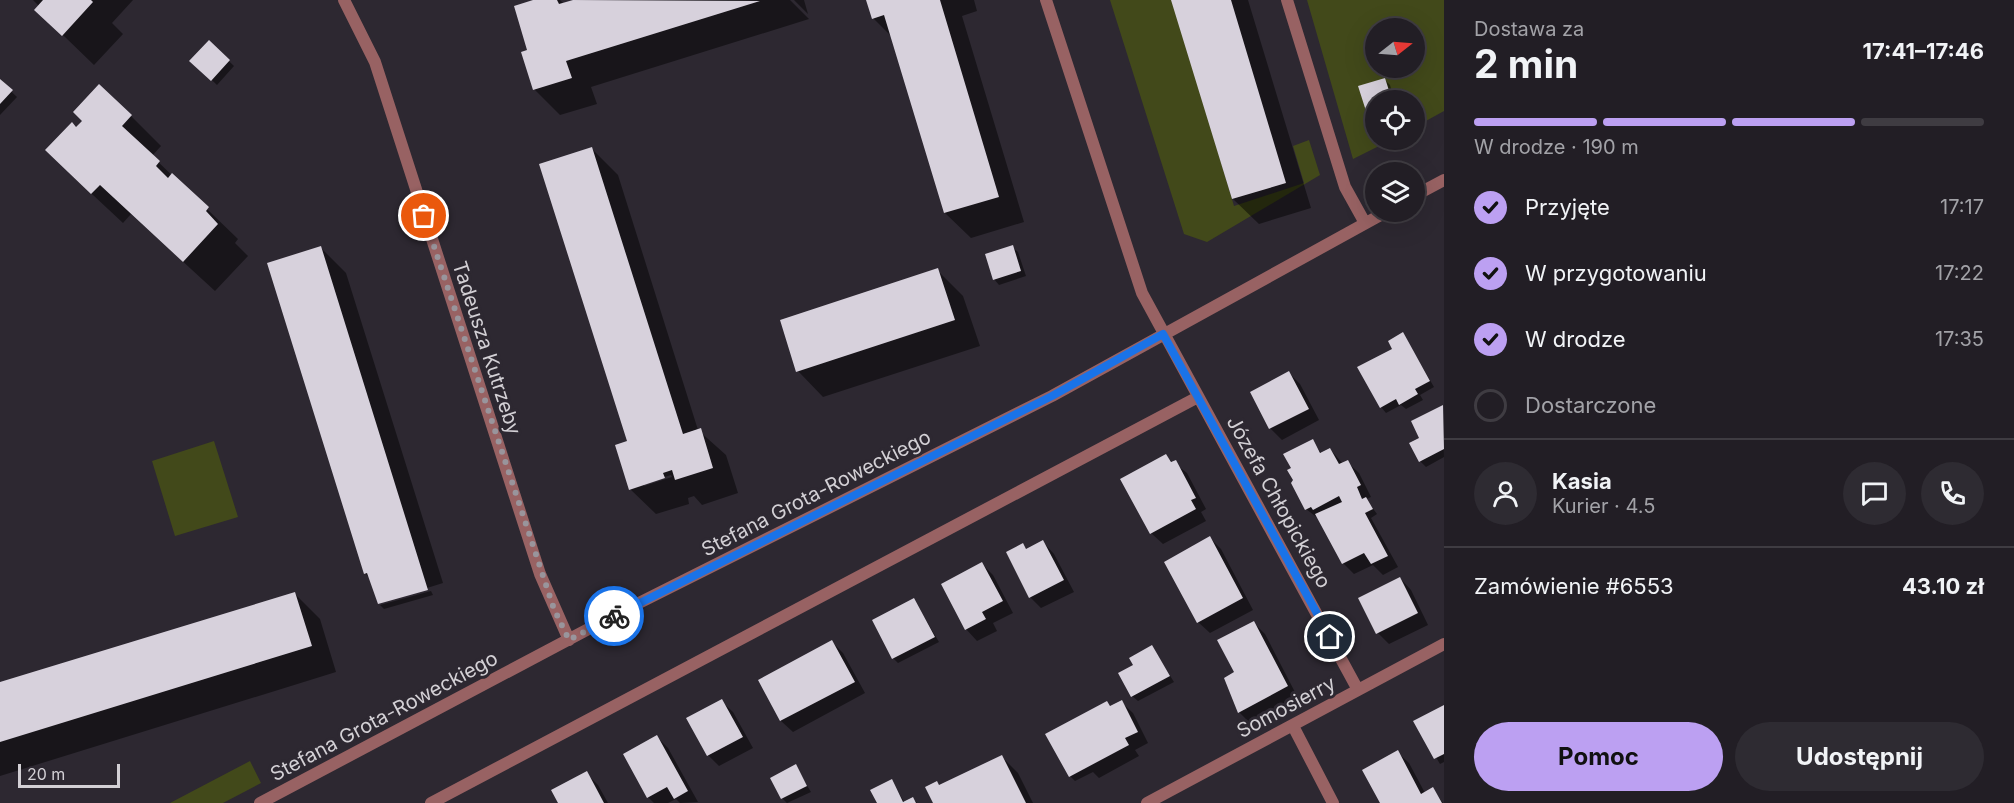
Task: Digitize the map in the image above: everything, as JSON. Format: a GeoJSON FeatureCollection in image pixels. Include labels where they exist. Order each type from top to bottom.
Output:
{"type":"FeatureCollection","features":[{"type":"Feature","properties":{"kind":"street","name":"Tadeusza Kutrzeby"},"geometry":{"type":"LineString","coordinates":[[344,0],[375,62],[540,574],[569,640]]}},
{"type":"Feature","properties":{"kind":"street","name":"Józefa Chłopickiego"},"geometry":{"type":"LineString","coordinates":[[1046,0],[1139,287],[1280,542],[1358,690]]}},
{"type":"Feature","properties":{"kind":"street"},"geometry":{"type":"LineString","coordinates":[[1287,0],[1345,187],[1365,223]]}},
{"type":"Feature","properties":{"kind":"street"},"geometry":{"type":"LineString","coordinates":[[1425,190],[1444,180]]}},
{"type":"Feature","properties":{"kind":"street","name":"Stefana Grota-Roweckiego"},"geometry":{"type":"LineString","coordinates":[[260,803],[569,640],[1052,396],[1365,223]]}},
{"type":"Feature","properties":{"kind":"street"},"geometry":{"type":"LineString","coordinates":[[435,802],[1198,397]]}},
{"type":"Feature","properties":{"kind":"street","name":"Somosierry"},"geometry":{"type":"LineString","coordinates":[[1147,803],[1444,644]]}},
{"type":"Feature","properties":{"kind":"street"},"geometry":{"type":"LineString","coordinates":[[1293,726],[1332,803]]}},
{"type":"Feature","properties":{"kind":"green space"},"geometry":{"type":"Polygon","coordinates":[[[1110,0],[1173,0],[1234,206],[1304,183],[1293,146],[1309,140],[1320,175],[1207,242],[1184,234],[1110,0]]]}},
{"type":"Feature","properties":{"kind":"green space"},"geometry":{"type":"Polygon","coordinates":[[[1307,0],[1444,0],[1444,111],[1425,121],[1425,90],[1365,90],[1365,150],[1371,150],[1353,159],[1307,0]]]}},
{"type":"Feature","properties":{"kind":"green space"},"geometry":{"type":"Polygon","coordinates":[[[214,441],[238,517],[175,536],[152,461],[214,441]]]}},
{"type":"Feature","properties":{"kind":"green space"},"geometry":{"type":"Polygon","coordinates":[[[250,761],[261,783],[223,803],[170,803],[250,761]]]}},
{"type":"Feature","properties":{"kind":"building"},"geometry":{"type":"Polygon","coordinates":[[[43,0],[91,0],[93,2],[62,36],[34,10],[43,0]]]}},
{"type":"Feature","properties":{"kind":"building"},"geometry":{"type":"Polygon","coordinates":[[[533,0],[557,0],[559,4],[573,0],[760,1],[566,61],[572,78],[533,90],[521,52],[527,50],[514,6],[533,0]]]}},
{"type":"Feature","properties":{"kind":"building"},"geometry":{"type":"Polygon","coordinates":[[[866,0],[940,0],[999,197],[944,213],[884,15],[872,19],[866,0]]]}},
{"type":"Feature","properties":{"kind":"building"},"geometry":{"type":"Polygon","coordinates":[[[1171,0],[1231,0],[1286,183],[1232,199],[1171,0]]]}},
{"type":"Feature","properties":{"kind":"building"},"geometry":{"type":"Polygon","coordinates":[[[209,40],[230,60],[211,81],[189,61],[209,40]]]}},
{"type":"Feature","properties":{"kind":"building"},"geometry":{"type":"Polygon","coordinates":[[[1385,78],[1389,90],[1365,90],[1365,108],[1358,86],[1385,78]]]}},
{"type":"Feature","properties":{"kind":"building"},"geometry":{"type":"Polygon","coordinates":[[[0,79],[13,90],[0,104],[0,79]]]}},
{"type":"Feature","properties":{"kind":"building"},"geometry":{"type":"Polygon","coordinates":[[[99,84],[132,115],[122,126],[160,161],[156,166],[168,178],[172,173],[209,207],[206,211],[218,224],[183,262],[100,185],[91,194],[45,150],[72,122],[76,127],[82,121],[73,112],[99,84]]]}},
{"type":"Feature","properties":{"kind":"building"},"geometry":{"type":"Polygon","coordinates":[[[592,147],[683,434],[701,428],[713,468],[675,480],[672,470],[663,473],[665,478],[629,490],[615,445],[627,441],[539,164],[592,147]]]}},
{"type":"Feature","properties":{"kind":"building"},"geometry":{"type":"Polygon","coordinates":[[[1013,245],[1021,271],[993,280],[985,254],[1013,245]]]}},
{"type":"Feature","properties":{"kind":"building"},"geometry":{"type":"Polygon","coordinates":[[[321,246],[428,590],[378,604],[367,573],[364,574],[267,263],[321,246]]]}},
{"type":"Feature","properties":{"kind":"building"},"geometry":{"type":"Polygon","coordinates":[[[938,268],[955,320],[796,372],[780,320],[938,268]]]}},
{"type":"Feature","properties":{"kind":"building"},"geometry":{"type":"Polygon","coordinates":[[[1403,332],[1430,381],[1415,389],[1418,394],[1399,405],[1396,399],[1380,408],[1357,367],[1392,349],[1388,341],[1403,332]]]}},
{"type":"Feature","properties":{"kind":"building"},"geometry":{"type":"Polygon","coordinates":[[[1289,371],[1309,409],[1269,429],[1250,392],[1289,371]]]}},
{"type":"Feature","properties":{"kind":"building"},"geometry":{"type":"Polygon","coordinates":[[[1443,405],[1444,449],[1419,462],[1409,443],[1419,438],[1411,421],[1443,405]]]}},
{"type":"Feature","properties":{"kind":"building"},"geometry":{"type":"Polygon","coordinates":[[[1313,439],[1320,453],[1330,448],[1339,464],[1348,460],[1361,485],[1357,487],[1362,499],[1366,497],[1373,509],[1365,513],[1388,556],[1371,564],[1364,553],[1342,564],[1315,514],[1342,502],[1339,496],[1313,510],[1311,507],[1305,510],[1291,483],[1293,480],[1287,470],[1291,468],[1283,454],[1313,439]]]}},
{"type":"Feature","properties":{"kind":"building"},"geometry":{"type":"Polygon","coordinates":[[[1166,454],[1171,462],[1176,460],[1196,498],[1191,500],[1196,509],[1150,534],[1120,479],[1166,454]]]}},
{"type":"Feature","properties":{"kind":"building"},"geometry":{"type":"Polygon","coordinates":[[[1210,536],[1243,598],[1197,623],[1164,562],[1210,536]]]}},
{"type":"Feature","properties":{"kind":"building"},"geometry":{"type":"Polygon","coordinates":[[[1043,540],[1064,580],[1029,598],[1006,552],[1023,543],[1026,549],[1043,540]]]}},
{"type":"Feature","properties":{"kind":"building"},"geometry":{"type":"Polygon","coordinates":[[[982,562],[1003,601],[982,612],[986,619],[965,630],[941,584],[982,562]]]}},
{"type":"Feature","properties":{"kind":"building"},"geometry":{"type":"Polygon","coordinates":[[[1400,577],[1418,613],[1376,634],[1358,598],[1400,577]]]}},
{"type":"Feature","properties":{"kind":"building"},"geometry":{"type":"Polygon","coordinates":[[[295,592],[312,646],[0,742],[0,682],[295,592]]]}},
{"type":"Feature","properties":{"kind":"building"},"geometry":{"type":"Polygon","coordinates":[[[914,598],[935,637],[892,659],[872,620],[914,598]]]}},
{"type":"Feature","properties":{"kind":"building"},"geometry":{"type":"Polygon","coordinates":[[[1254,621],[1288,686],[1238,713],[1224,678],[1234,672],[1217,640],[1254,621]]]}},
{"type":"Feature","properties":{"kind":"building"},"geometry":{"type":"Polygon","coordinates":[[[832,640],[855,682],[780,721],[758,680],[832,640]]]}},
{"type":"Feature","properties":{"kind":"building"},"geometry":{"type":"Polygon","coordinates":[[[1152,645],[1170,676],[1131,697],[1118,673],[1133,665],[1129,658],[1152,645]]]}},
{"type":"Feature","properties":{"kind":"building"},"geometry":{"type":"Polygon","coordinates":[[[722,699],[743,737],[707,756],[686,718],[722,699]]]}},
{"type":"Feature","properties":{"kind":"building"},"geometry":{"type":"Polygon","coordinates":[[[1122,700],[1138,732],[1125,738],[1129,745],[1069,777],[1045,734],[1107,701],[1110,706],[1122,700]]]}},
{"type":"Feature","properties":{"kind":"building"},"geometry":{"type":"Polygon","coordinates":[[[1444,705],[1444,754],[1434,759],[1413,721],[1444,705]]]}},
{"type":"Feature","properties":{"kind":"building"},"geometry":{"type":"Polygon","coordinates":[[[657,735],[688,791],[674,799],[667,787],[647,798],[623,754],[657,735]]]}},
{"type":"Feature","properties":{"kind":"building"},"geometry":{"type":"Polygon","coordinates":[[[1398,750],[1421,794],[1433,787],[1442,803],[1380,803],[1362,770],[1398,750]]]}},
{"type":"Feature","properties":{"kind":"building"},"geometry":{"type":"Polygon","coordinates":[[[1002,755],[1026,803],[933,803],[925,787],[937,781],[939,785],[1002,755]]]}},
{"type":"Feature","properties":{"kind":"building"},"geometry":{"type":"Polygon","coordinates":[[[796,764],[807,786],[781,799],[770,778],[796,764]]]}},
{"type":"Feature","properties":{"kind":"building"},"geometry":{"type":"Polygon","coordinates":[[[587,771],[604,803],[558,803],[551,790],[587,771]]]}},
{"type":"Feature","properties":{"kind":"building"},"geometry":{"type":"Polygon","coordinates":[[[892,779],[903,802],[913,797],[916,803],[877,803],[870,790],[892,779]]]}},
{"type":"Feature","properties":{"kind":"way so far"},"geometry":{"type":"LineString","coordinates":[[424,216],[540,574],[554,609],[569,640],[614,616]]}},
{"type":"Feature","properties":{"kind":"route"},"geometry":{"type":"LineString","coordinates":[[614,616],[1052,396],[1163,334],[1280,542],[1330,637]]}}]}
